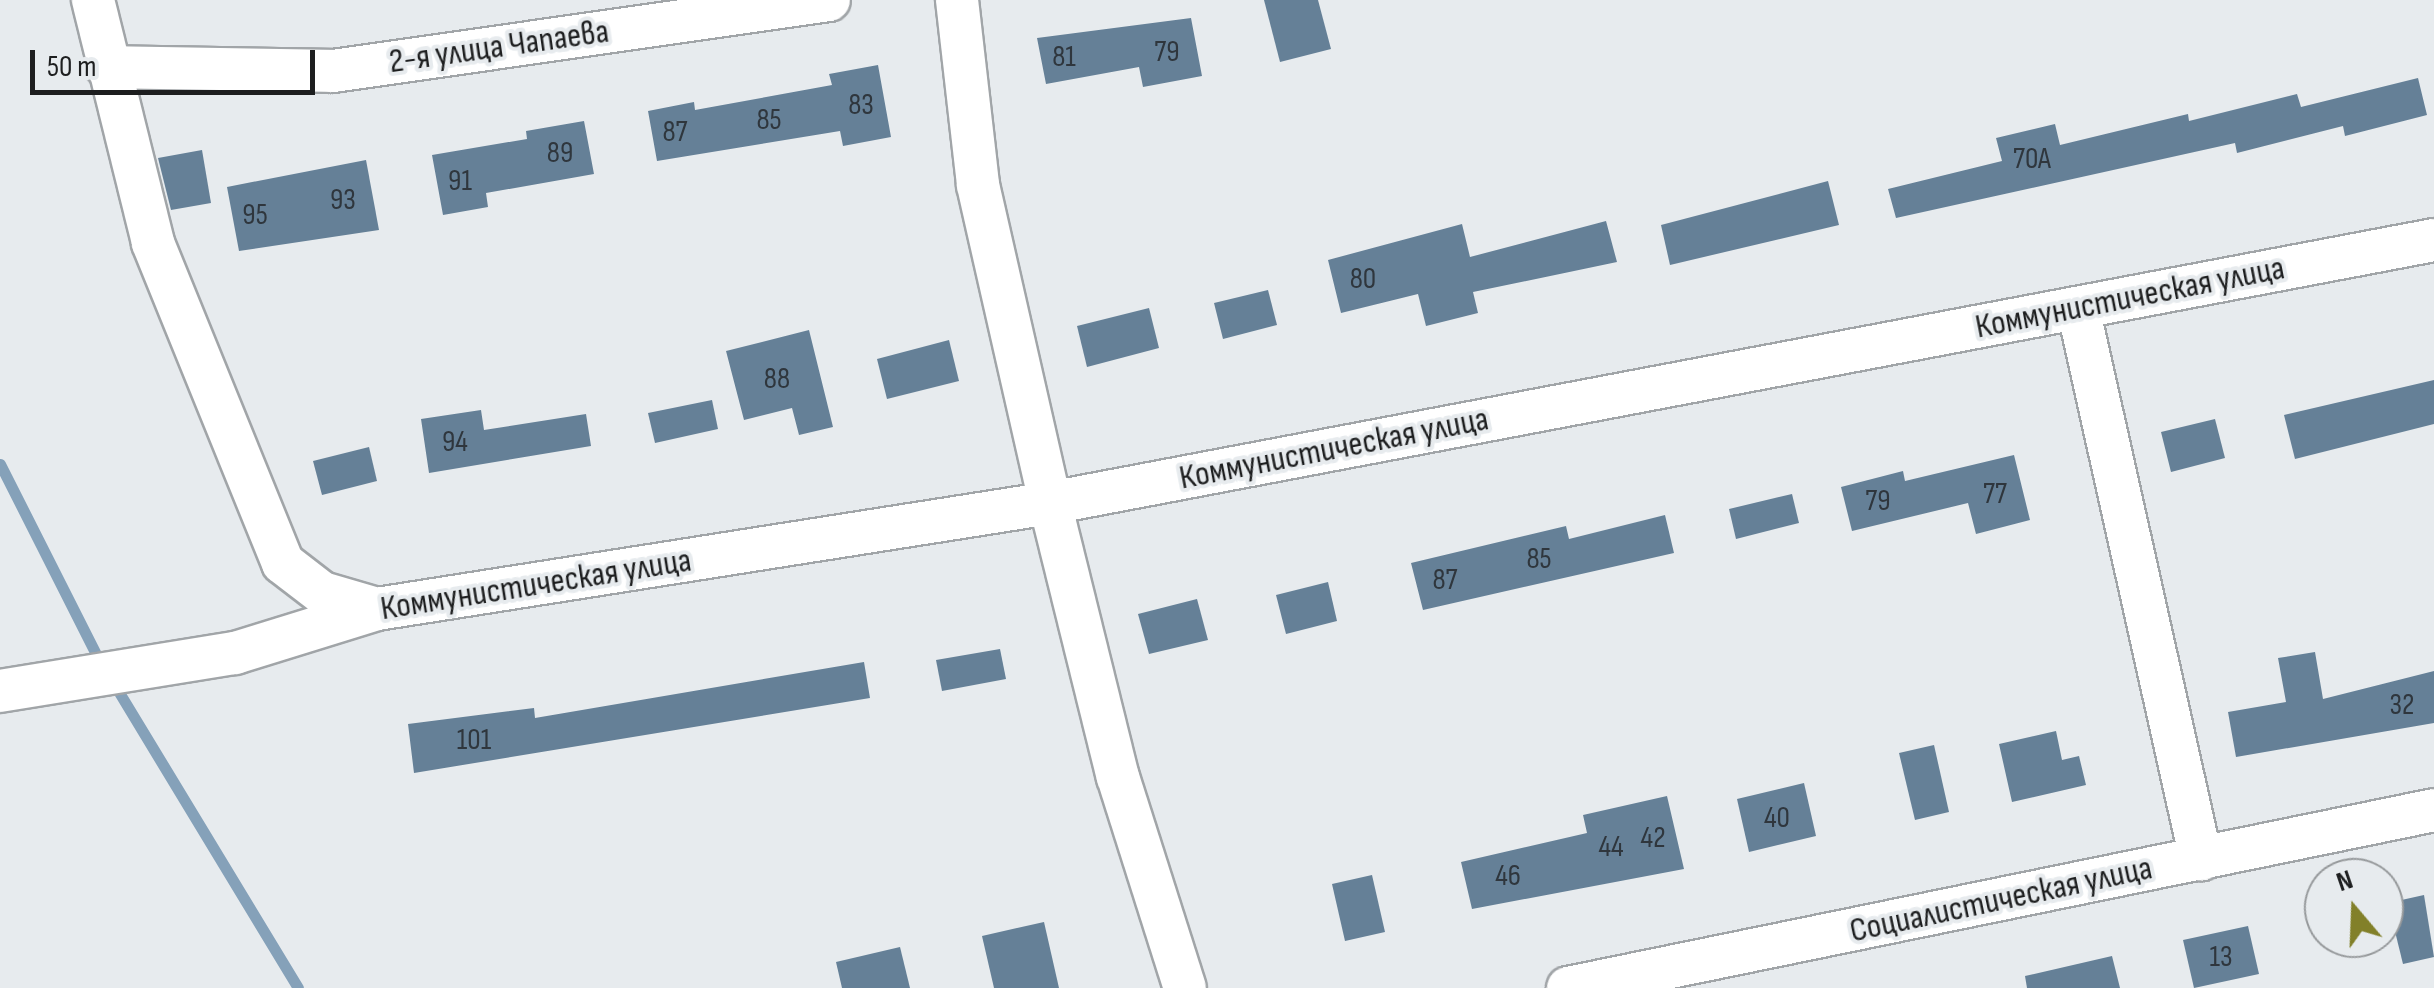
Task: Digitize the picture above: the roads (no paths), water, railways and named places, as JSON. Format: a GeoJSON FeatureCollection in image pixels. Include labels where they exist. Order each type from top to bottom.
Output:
{"type":"FeatureCollection","features":[{"type":"Feature","properties":{"kind":"street"},"geometry":{"type":"LineString","coordinates":[[93,0],[152,243],[283,563],[322,593],[376,609]]}},
{"type":"Feature","properties":{"kind":"street","name":"2-я улица Чапаева"},"geometry":{"type":"LineString","coordinates":[[107,67],[333,71],[828,0]]}},
{"type":"Feature","properties":{"kind":"street"},"geometry":{"type":"LineString","coordinates":[[957,0],[978,185],[1050,502],[1118,777],[1185,988]]}},
{"type":"Feature","properties":{"kind":"street","name":"Коммунистическая улица"},"geometry":{"type":"LineString","coordinates":[[0,691],[235,653],[376,609],[1050,502],[2434,240]]}},
{"type":"Feature","properties":{"kind":"street"},"geometry":{"type":"LineString","coordinates":[[2078,308],[2201,859]]}},
{"type":"Feature","properties":{"kind":"street","name":"Социалистическая улица"},"geometry":{"type":"LineString","coordinates":[[1568,988],[2434,810]]}},
{"type":"Feature","properties":{"kind":"waterway"},"geometry":{"type":"LineString","coordinates":[[0,464],[101,664]]}},
{"type":"Feature","properties":{"kind":"waterway"},"geometry":{"type":"LineString","coordinates":[[114,684],[298,988]]}}]}
